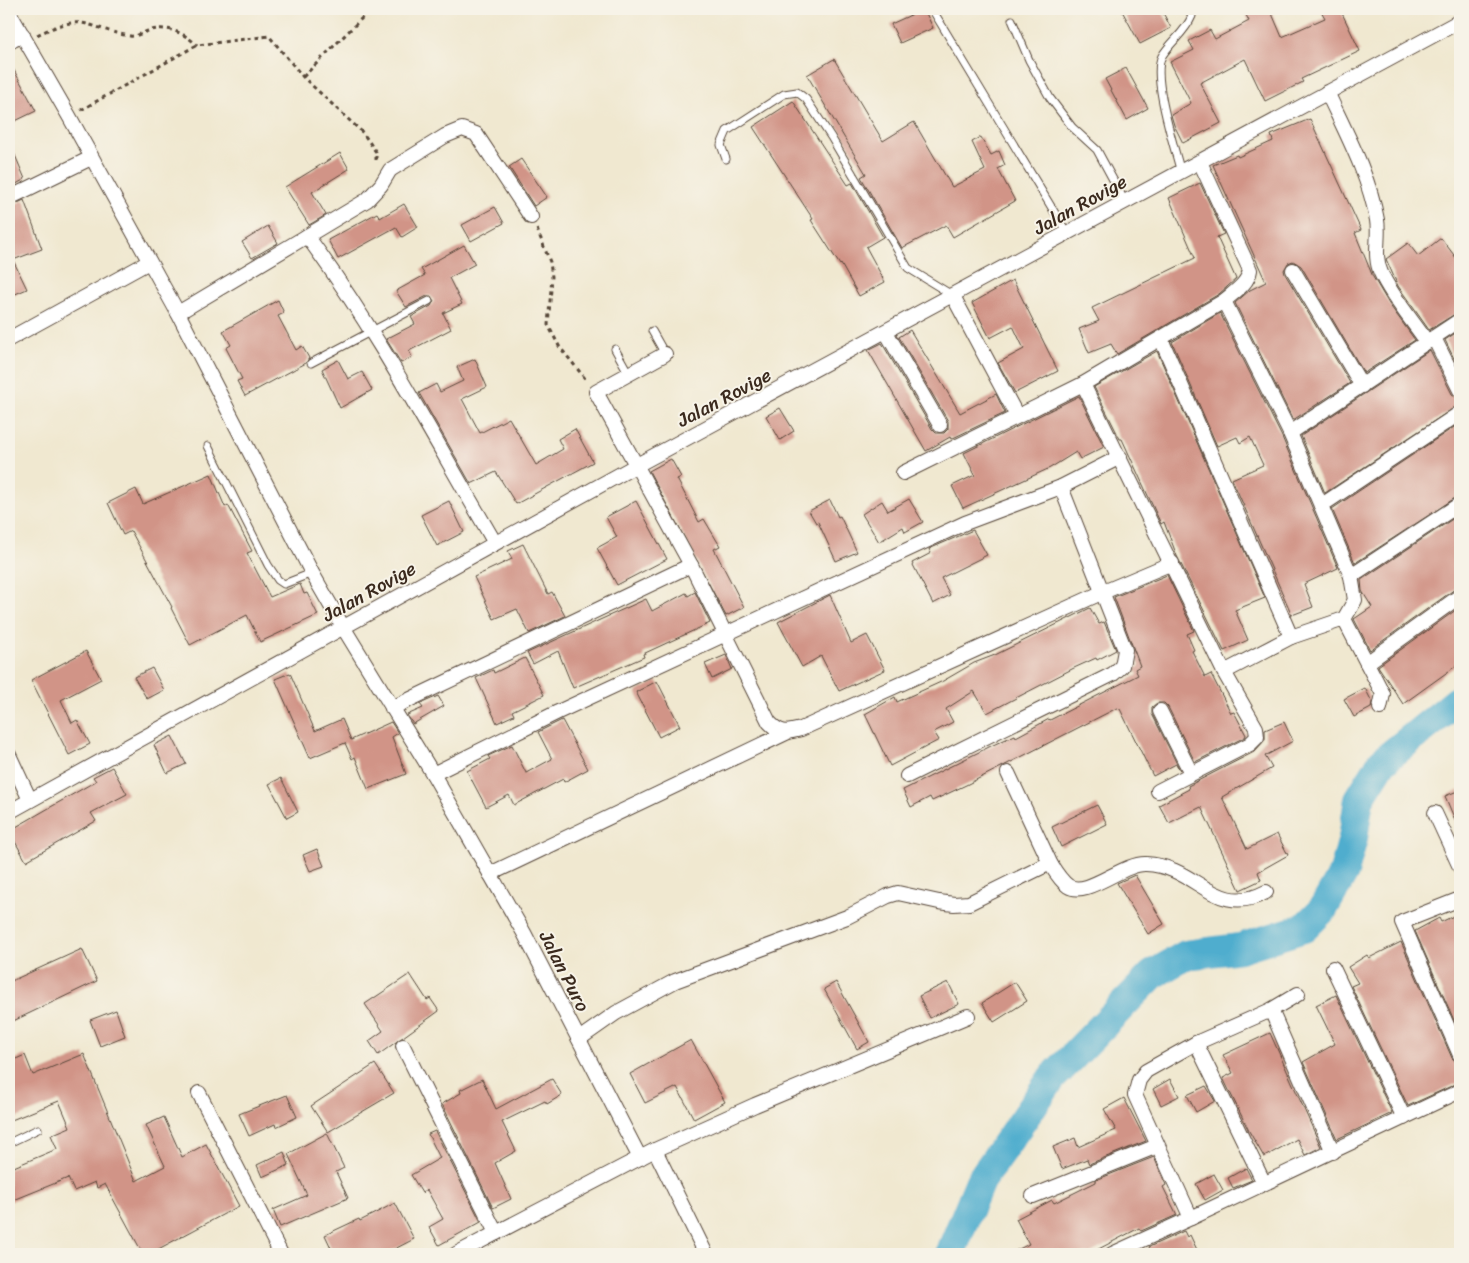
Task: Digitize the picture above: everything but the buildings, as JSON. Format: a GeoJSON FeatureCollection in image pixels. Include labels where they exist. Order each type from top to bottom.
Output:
{"type":"FeatureCollection","features":[{"type":"Feature","properties":{"kind":"street","name":"Jalan Puro"},"geometry":{"type":"LineString","coordinates":[[9,12],[70,116],[91,158],[178,313],[312,573],[433,774],[524,933],[640,1158]]}},
{"type":"Feature","properties":{"kind":"street","name":"Jalan Rovige"},"geometry":{"type":"LineString","coordinates":[[9,812],[495,542],[953,296],[1124,200],[1181,173],[1460,21]]}},
{"type":"Feature","properties":{"kind":"street"},"geometry":{"type":"LineString","coordinates":[[9,42],[25,37]]}},
{"type":"Feature","properties":{"kind":"street"},"geometry":{"type":"LineString","coordinates":[[1327,92],[1359,163],[1374,206],[1378,222],[1377,256],[1380,272],[1431,340],[1460,390]]}},
{"type":"Feature","properties":{"kind":"street"},"geometry":{"type":"LineString","coordinates":[[178,313],[367,200],[382,185],[390,170],[422,150],[462,129],[476,134],[531,217]]}},
{"type":"Feature","properties":{"kind":"street"},"geometry":{"type":"LineString","coordinates":[[9,198],[91,158]]}},
{"type":"Feature","properties":{"kind":"street"},"geometry":{"type":"LineString","coordinates":[[903,473],[1083,384],[1224,301],[1242,286],[1250,270],[1200,162]]}},
{"type":"Feature","properties":{"kind":"street"},"geometry":{"type":"LineString","coordinates":[[307,236],[370,330],[495,542]]}},
{"type":"Feature","properties":{"kind":"street"},"geometry":{"type":"LineString","coordinates":[[9,339],[149,262]]}},
{"type":"Feature","properties":{"kind":"street"},"geometry":{"type":"LineString","coordinates":[[1293,270],[1362,386]]}},
{"type":"Feature","properties":{"kind":"street"},"geometry":{"type":"LineString","coordinates":[[953,296],[1017,416]]}},
{"type":"Feature","properties":{"kind":"street"},"geometry":{"type":"LineString","coordinates":[[1224,301],[1290,433],[1322,505],[1351,576],[1355,600],[1344,619],[1291,637],[1224,672]]}},
{"type":"Feature","properties":{"kind":"street"},"geometry":{"type":"LineString","coordinates":[[1290,433],[1460,320]]}},
{"type":"Feature","properties":{"kind":"street"},"geometry":{"type":"LineString","coordinates":[[886,332],[940,425]]}},
{"type":"Feature","properties":{"kind":"street"},"geometry":{"type":"LineString","coordinates":[[1161,339],[1291,637]]}},
{"type":"Feature","properties":{"kind":"street"},"geometry":{"type":"LineString","coordinates":[[665,354],[596,392],[691,565],[770,722],[777,731],[786,734]]}},
{"type":"Feature","properties":{"kind":"street"},"geometry":{"type":"LineString","coordinates":[[1083,384],[1224,672],[1256,728],[1257,737],[1250,744],[1158,791]]}},
{"type":"Feature","properties":{"kind":"street"},"geometry":{"type":"LineString","coordinates":[[1322,505],[1460,413]]}},
{"type":"Feature","properties":{"kind":"street"},"geometry":{"type":"LineString","coordinates":[[433,774],[558,712],[726,634],[965,524],[1061,487],[1120,457]]}},
{"type":"Feature","properties":{"kind":"street"},"geometry":{"type":"LineString","coordinates":[[907,776],[1113,674],[1122,666],[1125,650],[1101,593],[1061,487]]}},
{"type":"Feature","properties":{"kind":"street"},"geometry":{"type":"LineString","coordinates":[[1351,576],[1460,504]]}},
{"type":"Feature","properties":{"kind":"street"},"geometry":{"type":"LineString","coordinates":[[490,874],[786,734],[801,729],[1101,593],[1172,564]]}},
{"type":"Feature","properties":{"kind":"street"},"geometry":{"type":"LineString","coordinates":[[392,708],[691,565]]}},
{"type":"Feature","properties":{"kind":"street"},"geometry":{"type":"LineString","coordinates":[[1367,663],[1460,596]]}},
{"type":"Feature","properties":{"kind":"street"},"geometry":{"type":"LineString","coordinates":[[1344,619],[1383,694],[1380,708]]}},
{"type":"Feature","properties":{"kind":"street"},"geometry":{"type":"LineString","coordinates":[[1160,711],[1191,773]]}},
{"type":"Feature","properties":{"kind":"street"},"geometry":{"type":"LineString","coordinates":[[9,755],[30,800]]}},
{"type":"Feature","properties":{"kind":"street"},"geometry":{"type":"LineString","coordinates":[[1008,773],[1051,866],[1070,888],[1081,889],[1132,865],[1146,864],[1166,866],[1192,878],[1221,898],[1236,901],[1251,900],[1266,892]]}},
{"type":"Feature","properties":{"kind":"street"},"geometry":{"type":"LineString","coordinates":[[1435,812],[1460,867]]}},
{"type":"Feature","properties":{"kind":"street"},"geometry":{"type":"LineString","coordinates":[[579,1038],[616,1013],[675,981],[847,917],[888,896],[898,893],[939,902],[969,903],[1024,874],[1046,865],[1051,866]]}},
{"type":"Feature","properties":{"kind":"street"},"geometry":{"type":"LineString","coordinates":[[1460,899],[1402,922],[1460,1056]]}},
{"type":"Feature","properties":{"kind":"street"},"geometry":{"type":"LineString","coordinates":[[1333,968],[1404,1118]]}},
{"type":"Feature","properties":{"kind":"street"},"geometry":{"type":"LineString","coordinates":[[1191,1218],[1135,1096],[1136,1088],[1146,1071],[1196,1043],[1271,1010],[1298,994]]}},
{"type":"Feature","properties":{"kind":"street"},"geometry":{"type":"LineString","coordinates":[[1271,1010],[1333,1152]]}},
{"type":"Feature","properties":{"kind":"street"},"geometry":{"type":"LineString","coordinates":[[456,1254],[655,1150],[755,1104],[968,1016]]}},
{"type":"Feature","properties":{"kind":"street"},"geometry":{"type":"LineString","coordinates":[[1196,1043],[1264,1184]]}},
{"type":"Feature","properties":{"kind":"street"},"geometry":{"type":"LineString","coordinates":[[403,1046],[496,1233]]}},
{"type":"Feature","properties":{"kind":"street"},"geometry":{"type":"LineString","coordinates":[[1112,1254],[1460,1091]]}},
{"type":"Feature","properties":{"kind":"street"},"geometry":{"type":"LineString","coordinates":[[199,1093],[281,1254]]}},
{"type":"Feature","properties":{"kind":"street"},"geometry":{"type":"LineString","coordinates":[[1033,1196],[1157,1146]]}},
{"type":"Feature","properties":{"kind":"street"},"geometry":{"type":"LineString","coordinates":[[655,1150],[706,1254]]}},
{"type":"Feature","properties":{"kind":"lane"},"geometry":{"type":"LineString","coordinates":[[932,9],[1067,233]]}},
{"type":"Feature","properties":{"kind":"lane"},"geometry":{"type":"LineString","coordinates":[[1181,173],[1158,82],[1161,57],[1187,29],[1192,16],[1188,9]]}},
{"type":"Feature","properties":{"kind":"lane"},"geometry":{"type":"LineString","coordinates":[[1012,20],[1029,60],[1050,98],[1072,127],[1097,150],[1124,200]]}},
{"type":"Feature","properties":{"kind":"lane"},"geometry":{"type":"LineString","coordinates":[[726,159],[721,144],[727,131],[784,94],[797,92],[806,100],[831,137],[908,268],[953,296]]}},
{"type":"Feature","properties":{"kind":"lane"},"geometry":{"type":"LineString","coordinates":[[311,363],[370,330],[429,301]]}},
{"type":"Feature","properties":{"kind":"lane"},"geometry":{"type":"LineString","coordinates":[[652,331],[665,354]]}},
{"type":"Feature","properties":{"kind":"lane"},"geometry":{"type":"LineString","coordinates":[[615,349],[629,374]]}},
{"type":"Feature","properties":{"kind":"lane"},"geometry":{"type":"LineString","coordinates":[[208,446],[268,565],[278,580],[284,584],[312,573]]}},
{"type":"Feature","properties":{"kind":"lane"},"geometry":{"type":"LineString","coordinates":[[9,1143],[38,1129]]}},
{"type":"Feature","properties":{"kind":"path"},"geometry":{"type":"LineString","coordinates":[[303,77],[362,17],[364,9]]}},
{"type":"Feature","properties":{"kind":"path"},"geometry":{"type":"LineString","coordinates":[[25,37],[60,24],[77,22],[132,37],[163,28],[186,35],[197,46]]}},
{"type":"Feature","properties":{"kind":"path"},"geometry":{"type":"LineString","coordinates":[[70,116],[197,46],[269,36],[303,77],[362,133],[376,152],[376,174],[382,185]]}},
{"type":"Feature","properties":{"kind":"path"},"geometry":{"type":"LineString","coordinates":[[531,217],[550,262],[552,277],[548,324],[559,346],[596,392]]}},
{"type":"Feature","properties":{"kind":"waterway"},"geometry":{"type":"LineString","coordinates":[[950,1254],[980,1181],[1052,1078],[1152,975],[1186,955],[1240,948],[1304,928],[1323,909],[1344,872],[1353,838],[1359,799],[1382,762],[1460,699]]}}]}
